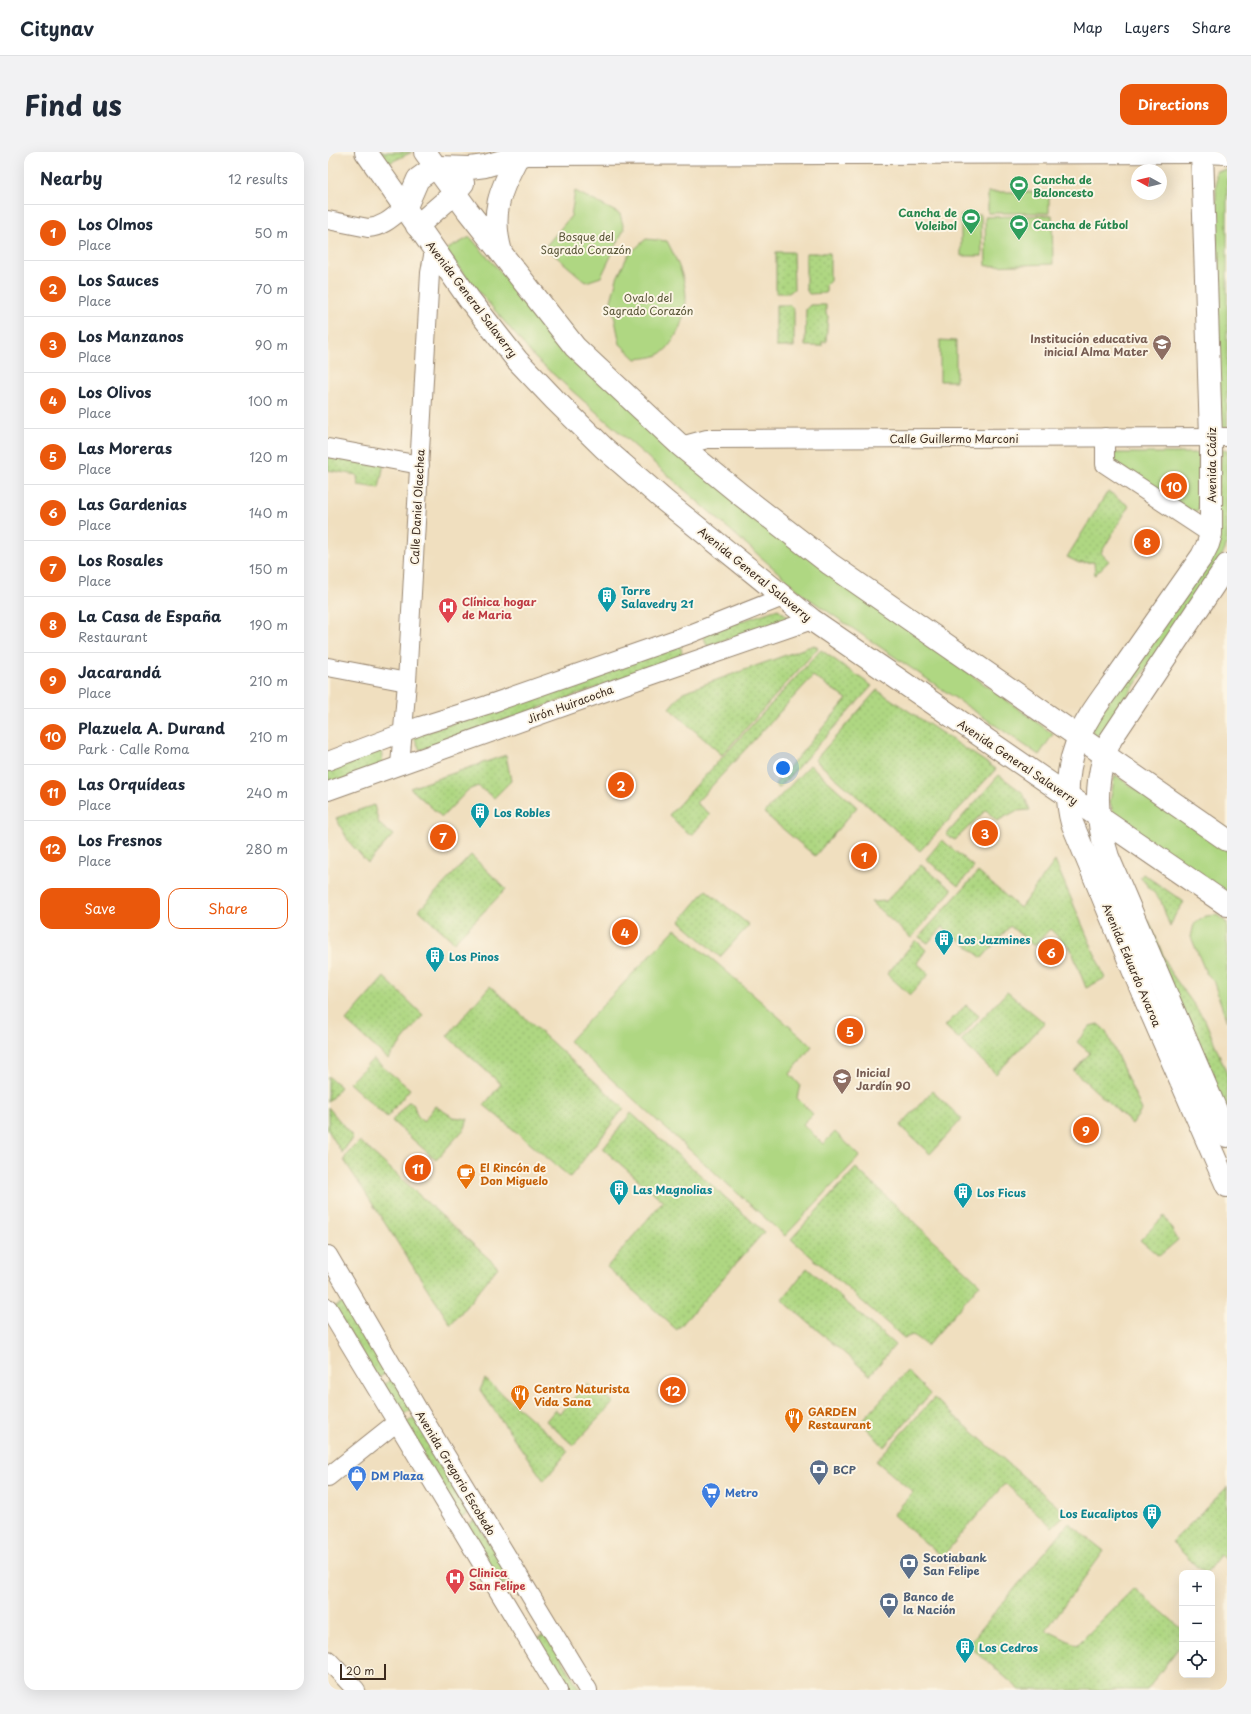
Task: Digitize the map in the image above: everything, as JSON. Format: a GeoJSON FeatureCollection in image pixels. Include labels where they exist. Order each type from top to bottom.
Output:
{"type":"FeatureCollection","features":[{"type":"Feature","properties":{"kind":"main road","name":"Avenida General Salaverry"},"geometry":{"type":"LineString","coordinates":[[366,152],[469,299],[517,360],[604,448],[783,598],[812,620],[1227,905]]}},
{"type":"Feature","properties":{"kind":"main road"},"geometry":{"type":"LineString","coordinates":[[430,160],[470,168],[497,158],[518,154],[1199,152]]}},
{"type":"Feature","properties":{"kind":"main road"},"geometry":{"type":"LineString","coordinates":[[1203,152],[1227,153]]}},
{"type":"Feature","properties":{"kind":"main road","name":"Avenida Cádiz"},"geometry":{"type":"LineString","coordinates":[[1078,738],[1090,716],[1202,556],[1211,534],[1219,437],[1203,152]]}},
{"type":"Feature","properties":{"kind":"main road"},"geometry":{"type":"LineString","coordinates":[[501,253],[496,232],[496,210],[502,189],[518,154]]}},
{"type":"Feature","properties":{"kind":"main road"},"geometry":{"type":"LineString","coordinates":[[404,208],[418,179],[428,171],[430,160]]}},
{"type":"Feature","properties":{"kind":"main road"},"geometry":{"type":"LineString","coordinates":[[430,160],[454,194],[575,347],[682,446],[741,495],[830,564],[1078,738],[1227,840]]}},
{"type":"Feature","properties":{"kind":"main road"},"geometry":{"type":"LineString","coordinates":[[417,226],[454,194],[463,182],[470,168]]}},
{"type":"Feature","properties":{"kind":"main road"},"geometry":{"type":"LineString","coordinates":[[1104,756],[1115,732],[1227,565]]}},
{"type":"Feature","properties":{"kind":"main road","name":"Avenida Eduardo Avaroa"},"geometry":{"type":"LineString","coordinates":[[1078,738],[1071,766],[1068,796],[1069,811],[1072,823],[1146,1001],[1227,1186]]}},
{"type":"Feature","properties":{"kind":"main road","name":"Avenida Eduardo Avaroa"},"geometry":{"type":"LineString","coordinates":[[1104,756],[1099,785],[1098,816],[1101,835],[1108,857],[1227,1136]]}},
{"type":"Feature","properties":{"kind":"main road"},"geometry":{"type":"LineString","coordinates":[[1146,1001],[1166,993]]}},
{"type":"Feature","properties":{"kind":"street"},"geometry":{"type":"LineString","coordinates":[[328,220],[368,228],[388,221],[404,208]]}},
{"type":"Feature","properties":{"kind":"street","name":"Calle Daniel Olaechea"},"geometry":{"type":"LineString","coordinates":[[400,765],[404,733],[430,273],[434,250]]}},
{"type":"Feature","properties":{"kind":"street"},"geometry":{"type":"LineString","coordinates":[[1105,437],[1105,464],[1211,534]]}},
{"type":"Feature","properties":{"kind":"street","name":"Calle Guillermo Marconi"},"geometry":{"type":"LineString","coordinates":[[682,446],[699,440],[711,438],[1219,437]]}},
{"type":"Feature","properties":{"kind":"street"},"geometry":{"type":"LineString","coordinates":[[328,448],[420,465]]}},
{"type":"Feature","properties":{"kind":"street"},"geometry":{"type":"LineString","coordinates":[[328,761],[420,726],[486,705],[690,634],[783,598]]}},
{"type":"Feature","properties":{"kind":"street","name":"Jirón Huiracocha"},"geometry":{"type":"LineString","coordinates":[[328,791],[698,659],[812,620]]}},
{"type":"Feature","properties":{"kind":"street"},"geometry":{"type":"LineString","coordinates":[[690,634],[698,659]]}},
{"type":"Feature","properties":{"kind":"street"},"geometry":{"type":"LineString","coordinates":[[328,667],[407,682]]}},
{"type":"Feature","properties":{"kind":"street","name":"Avenida Gregorio Escobedo"},"geometry":{"type":"LineString","coordinates":[[328,1258],[334,1277],[588,1690]]}},
{"type":"Feature","properties":{"kind":"street"},"geometry":{"type":"LineString","coordinates":[[328,1308],[558,1690]]}},
{"type":"Feature","properties":{"kind":"street"},"geometry":{"type":"LineString","coordinates":[[328,1477],[396,1422]]}},
{"type":"Feature","properties":{"kind":"street"},"geometry":{"type":"LineString","coordinates":[[513,1614],[534,1602]]}},
{"type":"Feature","properties":{"kind":"street"},"geometry":{"type":"LineString","coordinates":[[328,1660],[356,1690]]}},
{"type":"Feature","properties":{"kind":"green space"},"geometry":{"type":"Polygon","coordinates":[[[379,152],[412,152],[387,164],[379,152]]]}},
{"type":"Feature","properties":{"kind":"green space"},"geometry":{"type":"Polygon","coordinates":[[[1227,170],[1227,429],[1217,430],[1216,171],[1227,170]]]}},
{"type":"Feature","properties":{"kind":"green space","name":"Bosque del Sagrado Corazón"},"geometry":{"type":"Polygon","coordinates":[[[575,191],[620,214],[624,229],[601,277],[586,282],[545,247],[571,216],[575,191]]]}},
{"type":"Feature","properties":{"kind":"green space","name":"Cancha de Baloncesto"},"geometry":{"type":"Polygon","coordinates":[[[988,192],[1049,192],[1049,213],[988,213],[988,192]]]}},
{"type":"Feature","properties":{"kind":"green space","name":"Cancha de Voleibol"},"geometry":{"type":"Polygon","coordinates":[[[961,215],[981,215],[982,256],[961,256],[961,215]]]}},
{"type":"Feature","properties":{"kind":"green space","name":"Cancha de Fútbol"},"geometry":{"type":"Polygon","coordinates":[[[1052,215],[1053,264],[986,266],[985,217],[1052,215]]]}},
{"type":"Feature","properties":{"kind":"green space"},"geometry":{"type":"Polygon","coordinates":[[[470,237],[564,344],[824,568],[1053,734],[1039,755],[805,596],[536,359],[459,268],[446,250],[470,237]]]}},
{"type":"Feature","properties":{"kind":"green space","name":"Ovalo del Sagrado Corazón"},"geometry":{"type":"Polygon","coordinates":[[[646,239],[667,241],[682,276],[686,299],[682,322],[676,335],[664,351],[656,356],[636,359],[620,344],[611,301],[617,278],[628,255],[646,239]]]}},
{"type":"Feature","properties":{"kind":"green space"},"geometry":{"type":"Polygon","coordinates":[[[776,252],[793,252],[794,289],[789,293],[776,293],[776,252]]]}},
{"type":"Feature","properties":{"kind":"green space"},"geometry":{"type":"Polygon","coordinates":[[[806,253],[830,253],[830,281],[826,285],[826,293],[809,294],[806,289],[806,253]]]}},
{"type":"Feature","properties":{"kind":"green space"},"geometry":{"type":"Polygon","coordinates":[[[776,305],[790,305],[794,310],[794,347],[776,347],[776,305]]]}},
{"type":"Feature","properties":{"kind":"green space"},"geometry":{"type":"Polygon","coordinates":[[[810,305],[826,305],[826,314],[828,316],[826,342],[822,342],[822,346],[805,346],[806,309],[810,305]]]}},
{"type":"Feature","properties":{"kind":"green space"},"geometry":{"type":"Polygon","coordinates":[[[940,340],[956,341],[956,381],[940,381],[940,340]]]}},
{"type":"Feature","properties":{"kind":"green space"},"geometry":{"type":"Polygon","coordinates":[[[1222,449],[1227,450],[1227,540],[1225,550],[1101,735],[1094,736],[1091,727],[1210,558],[1222,449]]]}},
{"type":"Feature","properties":{"kind":"green space"},"geometry":{"type":"Polygon","coordinates":[[[328,451],[384,464],[379,488],[358,485],[357,475],[328,470],[328,451]]]}},
{"type":"Feature","properties":{"kind":"green space"},"geometry":{"type":"Polygon","coordinates":[[[1113,453],[1199,453],[1198,511],[1188,511],[1113,462],[1113,453]]]}},
{"type":"Feature","properties":{"kind":"green space"},"geometry":{"type":"Polygon","coordinates":[[[1108,491],[1129,506],[1101,553],[1109,561],[1095,575],[1094,562],[1079,563],[1067,557],[1108,491]]]}},
{"type":"Feature","properties":{"kind":"green space"},"geometry":{"type":"Polygon","coordinates":[[[778,609],[790,618],[707,646],[703,634],[778,609]]]}},
{"type":"Feature","properties":{"kind":"green space"},"geometry":{"type":"Polygon","coordinates":[[[680,644],[683,657],[420,750],[414,737],[680,644]]]}},
{"type":"Feature","properties":{"kind":"green space"},"geometry":{"type":"Polygon","coordinates":[[[814,645],[818,648],[722,755],[669,708],[683,692],[814,645]]]}},
{"type":"Feature","properties":{"kind":"green space"},"geometry":{"type":"Polygon","coordinates":[[[821,650],[872,686],[778,789],[775,784],[847,699],[813,676],[696,803],[710,814],[693,834],[688,834],[669,815],[821,650]]]}},
{"type":"Feature","properties":{"kind":"green space"},"geometry":{"type":"Polygon","coordinates":[[[877,690],[996,769],[920,851],[815,760],[877,690]]]}},
{"type":"Feature","properties":{"kind":"green space"},"geometry":{"type":"Polygon","coordinates":[[[381,750],[383,765],[328,785],[328,769],[381,750]]]}},
{"type":"Feature","properties":{"kind":"green space"},"geometry":{"type":"Polygon","coordinates":[[[506,755],[511,781],[494,798],[478,786],[468,790],[442,817],[410,788],[506,755]]]}},
{"type":"Feature","properties":{"kind":"green space"},"geometry":{"type":"Polygon","coordinates":[[[810,765],[857,807],[815,856],[764,813],[810,765]]]}},
{"type":"Feature","properties":{"kind":"green space"},"geometry":{"type":"Polygon","coordinates":[[[999,775],[1023,793],[1030,810],[1016,811],[997,821],[986,810],[955,840],[946,835],[999,775]]]}},
{"type":"Feature","properties":{"kind":"green space"},"geometry":{"type":"Polygon","coordinates":[[[1115,775],[1227,850],[1227,892],[1114,816],[1110,802],[1115,775]]]}},
{"type":"Feature","properties":{"kind":"green space"},"geometry":{"type":"Polygon","coordinates":[[[374,805],[379,824],[393,835],[368,863],[349,842],[336,818],[374,805]]]}},
{"type":"Feature","properties":{"kind":"green space"},"geometry":{"type":"Polygon","coordinates":[[[942,840],[974,867],[958,886],[926,859],[942,840]]]}},
{"type":"Feature","properties":{"kind":"green space"},"geometry":{"type":"Polygon","coordinates":[[[471,855],[506,889],[454,942],[419,910],[471,855]]]}},
{"type":"Feature","properties":{"kind":"green space"},"geometry":{"type":"Polygon","coordinates":[[[1055,861],[1105,978],[1086,988],[1071,949],[1050,929],[1034,946],[1010,926],[982,958],[943,927],[928,943],[919,937],[978,872],[1020,908],[1055,861]]]}},
{"type":"Feature","properties":{"kind":"green space"},"geometry":{"type":"Polygon","coordinates":[[[921,865],[952,890],[911,938],[871,902],[886,901],[921,865]]]}},
{"type":"Feature","properties":{"kind":"green space"},"geometry":{"type":"Polygon","coordinates":[[[1143,874],[1184,902],[1175,915],[1170,927],[1161,901],[1140,877],[1143,874]]]}},
{"type":"Feature","properties":{"kind":"green space"},"geometry":{"type":"Polygon","coordinates":[[[706,890],[749,925],[720,957],[680,921],[706,890]]]}},
{"type":"Feature","properties":{"kind":"green space"},"geometry":{"type":"Polygon","coordinates":[[[1217,915],[1227,923],[1227,1022],[1213,980],[1206,973],[1191,937],[1194,924],[1206,916],[1217,915]]]}},
{"type":"Feature","properties":{"kind":"green space"},"geometry":{"type":"Polygon","coordinates":[[[1149,921],[1169,970],[1205,1020],[1227,1074],[1227,1112],[1145,922],[1149,921]]]}},
{"type":"Feature","properties":{"kind":"green space"},"geometry":{"type":"Polygon","coordinates":[[[675,929],[718,964],[812,1046],[790,1074],[800,1085],[797,1098],[813,1114],[803,1124],[823,1144],[835,1132],[860,1156],[785,1236],[569,1041],[675,929]]]}},
{"type":"Feature","properties":{"kind":"green space"},"geometry":{"type":"Polygon","coordinates":[[[916,940],[926,950],[917,963],[929,974],[910,995],[887,974],[916,940]]]}},
{"type":"Feature","properties":{"kind":"green space"},"geometry":{"type":"Polygon","coordinates":[[[384,977],[423,1015],[388,1059],[346,1021],[384,977]]]}},
{"type":"Feature","properties":{"kind":"green space"},"geometry":{"type":"Polygon","coordinates":[[[490,986],[624,1108],[570,1177],[484,1105],[501,1084],[447,1036],[490,986]]]}},
{"type":"Feature","properties":{"kind":"green space"},"geometry":{"type":"Polygon","coordinates":[[[1007,992],[1045,1023],[996,1074],[961,1041],[1007,992]]]}},
{"type":"Feature","properties":{"kind":"green space"},"geometry":{"type":"Polygon","coordinates":[[[966,1005],[979,1016],[959,1039],[945,1026],[966,1005]]]}},
{"type":"Feature","properties":{"kind":"green space"},"geometry":{"type":"Polygon","coordinates":[[[1098,1024],[1106,1031],[1142,1110],[1132,1124],[1074,1071],[1090,1053],[1077,1042],[1090,1026],[1098,1024]]]}},
{"type":"Feature","properties":{"kind":"green space"},"geometry":{"type":"Polygon","coordinates":[[[373,1059],[410,1089],[387,1117],[349,1083],[373,1059]]]}},
{"type":"Feature","properties":{"kind":"green space"},"geometry":{"type":"Polygon","coordinates":[[[328,1076],[341,1087],[328,1102],[328,1076]]]}},
{"type":"Feature","properties":{"kind":"green space"},"geometry":{"type":"Polygon","coordinates":[[[932,1091],[962,1119],[930,1154],[900,1126],[932,1091]]]}},
{"type":"Feature","properties":{"kind":"green space"},"geometry":{"type":"Polygon","coordinates":[[[408,1102],[413,1103],[417,1115],[423,1122],[435,1106],[453,1117],[468,1119],[465,1128],[436,1160],[392,1121],[408,1102]]]}},
{"type":"Feature","properties":{"kind":"green space"},"geometry":{"type":"Polygon","coordinates":[[[328,1107],[353,1137],[342,1153],[328,1130],[328,1107]]]}},
{"type":"Feature","properties":{"kind":"green space"},"geometry":{"type":"Polygon","coordinates":[[[631,1113],[764,1232],[677,1330],[607,1267],[663,1201],[603,1149],[631,1113]]]}},
{"type":"Feature","properties":{"kind":"green space"},"geometry":{"type":"Polygon","coordinates":[[[360,1141],[498,1267],[451,1325],[344,1160],[347,1154],[360,1141]]]}},
{"type":"Feature","properties":{"kind":"green space"},"geometry":{"type":"Polygon","coordinates":[[[856,1168],[980,1284],[927,1346],[913,1335],[904,1338],[791,1239],[856,1168]]]}},
{"type":"Feature","properties":{"kind":"green space"},"geometry":{"type":"Polygon","coordinates":[[[1164,1216],[1178,1240],[1159,1256],[1140,1240],[1164,1216]]]}},
{"type":"Feature","properties":{"kind":"green space"},"geometry":{"type":"Polygon","coordinates":[[[807,1268],[895,1345],[870,1375],[782,1300],[807,1268]]]}},
{"type":"Feature","properties":{"kind":"green space"},"geometry":{"type":"Polygon","coordinates":[[[348,1299],[390,1371],[378,1378],[334,1307],[348,1299]]]}},
{"type":"Feature","properties":{"kind":"green space"},"geometry":{"type":"Polygon","coordinates":[[[907,1371],[930,1394],[884,1447],[861,1422],[907,1371]]]}},
{"type":"Feature","properties":{"kind":"green space"},"geometry":{"type":"Polygon","coordinates":[[[394,1378],[413,1408],[401,1416],[382,1386],[394,1378]]]}},
{"type":"Feature","properties":{"kind":"green space"},"geometry":{"type":"Polygon","coordinates":[[[485,1379],[568,1451],[544,1481],[480,1390],[485,1379]]]}},
{"type":"Feature","properties":{"kind":"green space"},"geometry":{"type":"Polygon","coordinates":[[[587,1384],[614,1402],[573,1445],[546,1421],[555,1410],[560,1413],[587,1384]]]}},
{"type":"Feature","properties":{"kind":"green space"},"geometry":{"type":"Polygon","coordinates":[[[934,1398],[1066,1514],[1052,1527],[1005,1483],[942,1557],[893,1515],[913,1492],[876,1461],[934,1398]]]}},
{"type":"Feature","properties":{"kind":"green space"},"geometry":{"type":"Polygon","coordinates":[[[415,1418],[471,1511],[460,1519],[405,1423],[415,1418]]]}},
{"type":"Feature","properties":{"kind":"green space"},"geometry":{"type":"Polygon","coordinates":[[[1227,1487],[1227,1560],[1220,1555],[1208,1570],[1200,1570],[1172,1542],[1227,1487]]]}},
{"type":"Feature","properties":{"kind":"green space"},"geometry":{"type":"Polygon","coordinates":[[[475,1520],[511,1579],[499,1587],[463,1528],[475,1520]]]}},
{"type":"Feature","properties":{"kind":"green space"},"geometry":{"type":"Polygon","coordinates":[[[1069,1523],[1104,1551],[1046,1630],[1077,1645],[1134,1588],[1179,1626],[1179,1647],[1147,1690],[1020,1690],[968,1645],[1069,1523]]]}},
{"type":"Feature","properties":{"kind":"green space"},"geometry":{"type":"Polygon","coordinates":[[[547,1634],[580,1690],[564,1690],[533,1640],[547,1634]]]}},
{"type":"Feature","properties":{"kind":"place","name":"Cancha de Baloncesto"},"geometry":{"type":"Point","coordinates":[1019,202]}},
{"type":"Feature","properties":{"kind":"place","name":"Cancha de Voleibol"},"geometry":{"type":"Point","coordinates":[971,235]}},
{"type":"Feature","properties":{"kind":"place","name":"Cancha de Fútbol"},"geometry":{"type":"Point","coordinates":[1019,241]}},
{"type":"Feature","properties":{"kind":"place","name":"Institución educativa inicial Alma Mater"},"geometry":{"type":"Point","coordinates":[1162,361]}},
{"type":"Feature","properties":{"kind":"place","name":"Plazuela A. Durand"},"geometry":{"type":"Point","coordinates":[1174,486]}},
{"type":"Feature","properties":{"kind":"place","name":"La Casa de España"},"geometry":{"type":"Point","coordinates":[1147,542]}},
{"type":"Feature","properties":{"kind":"place","name":"Torre Salavedry 21"},"geometry":{"type":"Point","coordinates":[607,613]}},
{"type":"Feature","properties":{"kind":"place","name":"Clínica hogar de Maria"},"geometry":{"type":"Point","coordinates":[448,624]}},
{"type":"Feature","properties":{"kind":"place","name":"Los Sauces"},"geometry":{"type":"Point","coordinates":[621,785]}},
{"type":"Feature","properties":{"kind":"place","name":"Los Robles"},"geometry":{"type":"Point","coordinates":[480,829]}},
{"type":"Feature","properties":{"kind":"place","name":"Los Manzanos"},"geometry":{"type":"Point","coordinates":[985,833]}},
{"type":"Feature","properties":{"kind":"place","name":"Los Rosales"},"geometry":{"type":"Point","coordinates":[443,837]}},
{"type":"Feature","properties":{"kind":"place","name":"Los Olmos"},"geometry":{"type":"Point","coordinates":[864,856]}},
{"type":"Feature","properties":{"kind":"place","name":"Los Olivos"},"geometry":{"type":"Point","coordinates":[625,932]}},
{"type":"Feature","properties":{"kind":"place","name":"Las Gardenias"},"geometry":{"type":"Point","coordinates":[1051,952]}},
{"type":"Feature","properties":{"kind":"place","name":"Los Jazmines"},"geometry":{"type":"Point","coordinates":[944,956]}},
{"type":"Feature","properties":{"kind":"place","name":"Los Pinos"},"geometry":{"type":"Point","coordinates":[435,973]}},
{"type":"Feature","properties":{"kind":"place","name":"Las Moreras"},"geometry":{"type":"Point","coordinates":[850,1031]}},
{"type":"Feature","properties":{"kind":"place","name":"Inicial Jardín 90"},"geometry":{"type":"Point","coordinates":[842,1095]}},
{"type":"Feature","properties":{"kind":"place","name":"Jacarandá"},"geometry":{"type":"Point","coordinates":[1086,1130]}},
{"type":"Feature","properties":{"kind":"place","name":"Las Orquídeas"},"geometry":{"type":"Point","coordinates":[418,1168]}},
{"type":"Feature","properties":{"kind":"place","name":"El Rincón de Don Miguelo"},"geometry":{"type":"Point","coordinates":[466,1190]}},
{"type":"Feature","properties":{"kind":"place","name":"Las Magnolias"},"geometry":{"type":"Point","coordinates":[619,1206]}},
{"type":"Feature","properties":{"kind":"place","name":"Los Ficus"},"geometry":{"type":"Point","coordinates":[963,1209]}},
{"type":"Feature","properties":{"kind":"place","name":"Los Fresnos"},"geometry":{"type":"Point","coordinates":[673,1390]}},
{"type":"Feature","properties":{"kind":"place","name":"Centro Naturista Vida Sana"},"geometry":{"type":"Point","coordinates":[520,1411]}},
{"type":"Feature","properties":{"kind":"place","name":"GARDEN Restaurant"},"geometry":{"type":"Point","coordinates":[794,1434]}},
{"type":"Feature","properties":{"kind":"place","name":"BCP"},"geometry":{"type":"Point","coordinates":[819,1486]}},
{"type":"Feature","properties":{"kind":"place","name":"DM Plaza"},"geometry":{"type":"Point","coordinates":[357,1492]}},
{"type":"Feature","properties":{"kind":"place","name":"Metro"},"geometry":{"type":"Point","coordinates":[711,1509]}},
{"type":"Feature","properties":{"kind":"place","name":"Los Eucaliptos"},"geometry":{"type":"Point","coordinates":[1152,1530]}},
{"type":"Feature","properties":{"kind":"place","name":"Scotiabank San Felipe"},"geometry":{"type":"Point","coordinates":[909,1580]}},
{"type":"Feature","properties":{"kind":"place","name":"Clinica San Felipe"},"geometry":{"type":"Point","coordinates":[455,1595]}},
{"type":"Feature","properties":{"kind":"place","name":"Banco de la Nación"},"geometry":{"type":"Point","coordinates":[889,1619]}},
{"type":"Feature","properties":{"kind":"place","name":"Los Cedros"},"geometry":{"type":"Point","coordinates":[965,1664]}}]}
